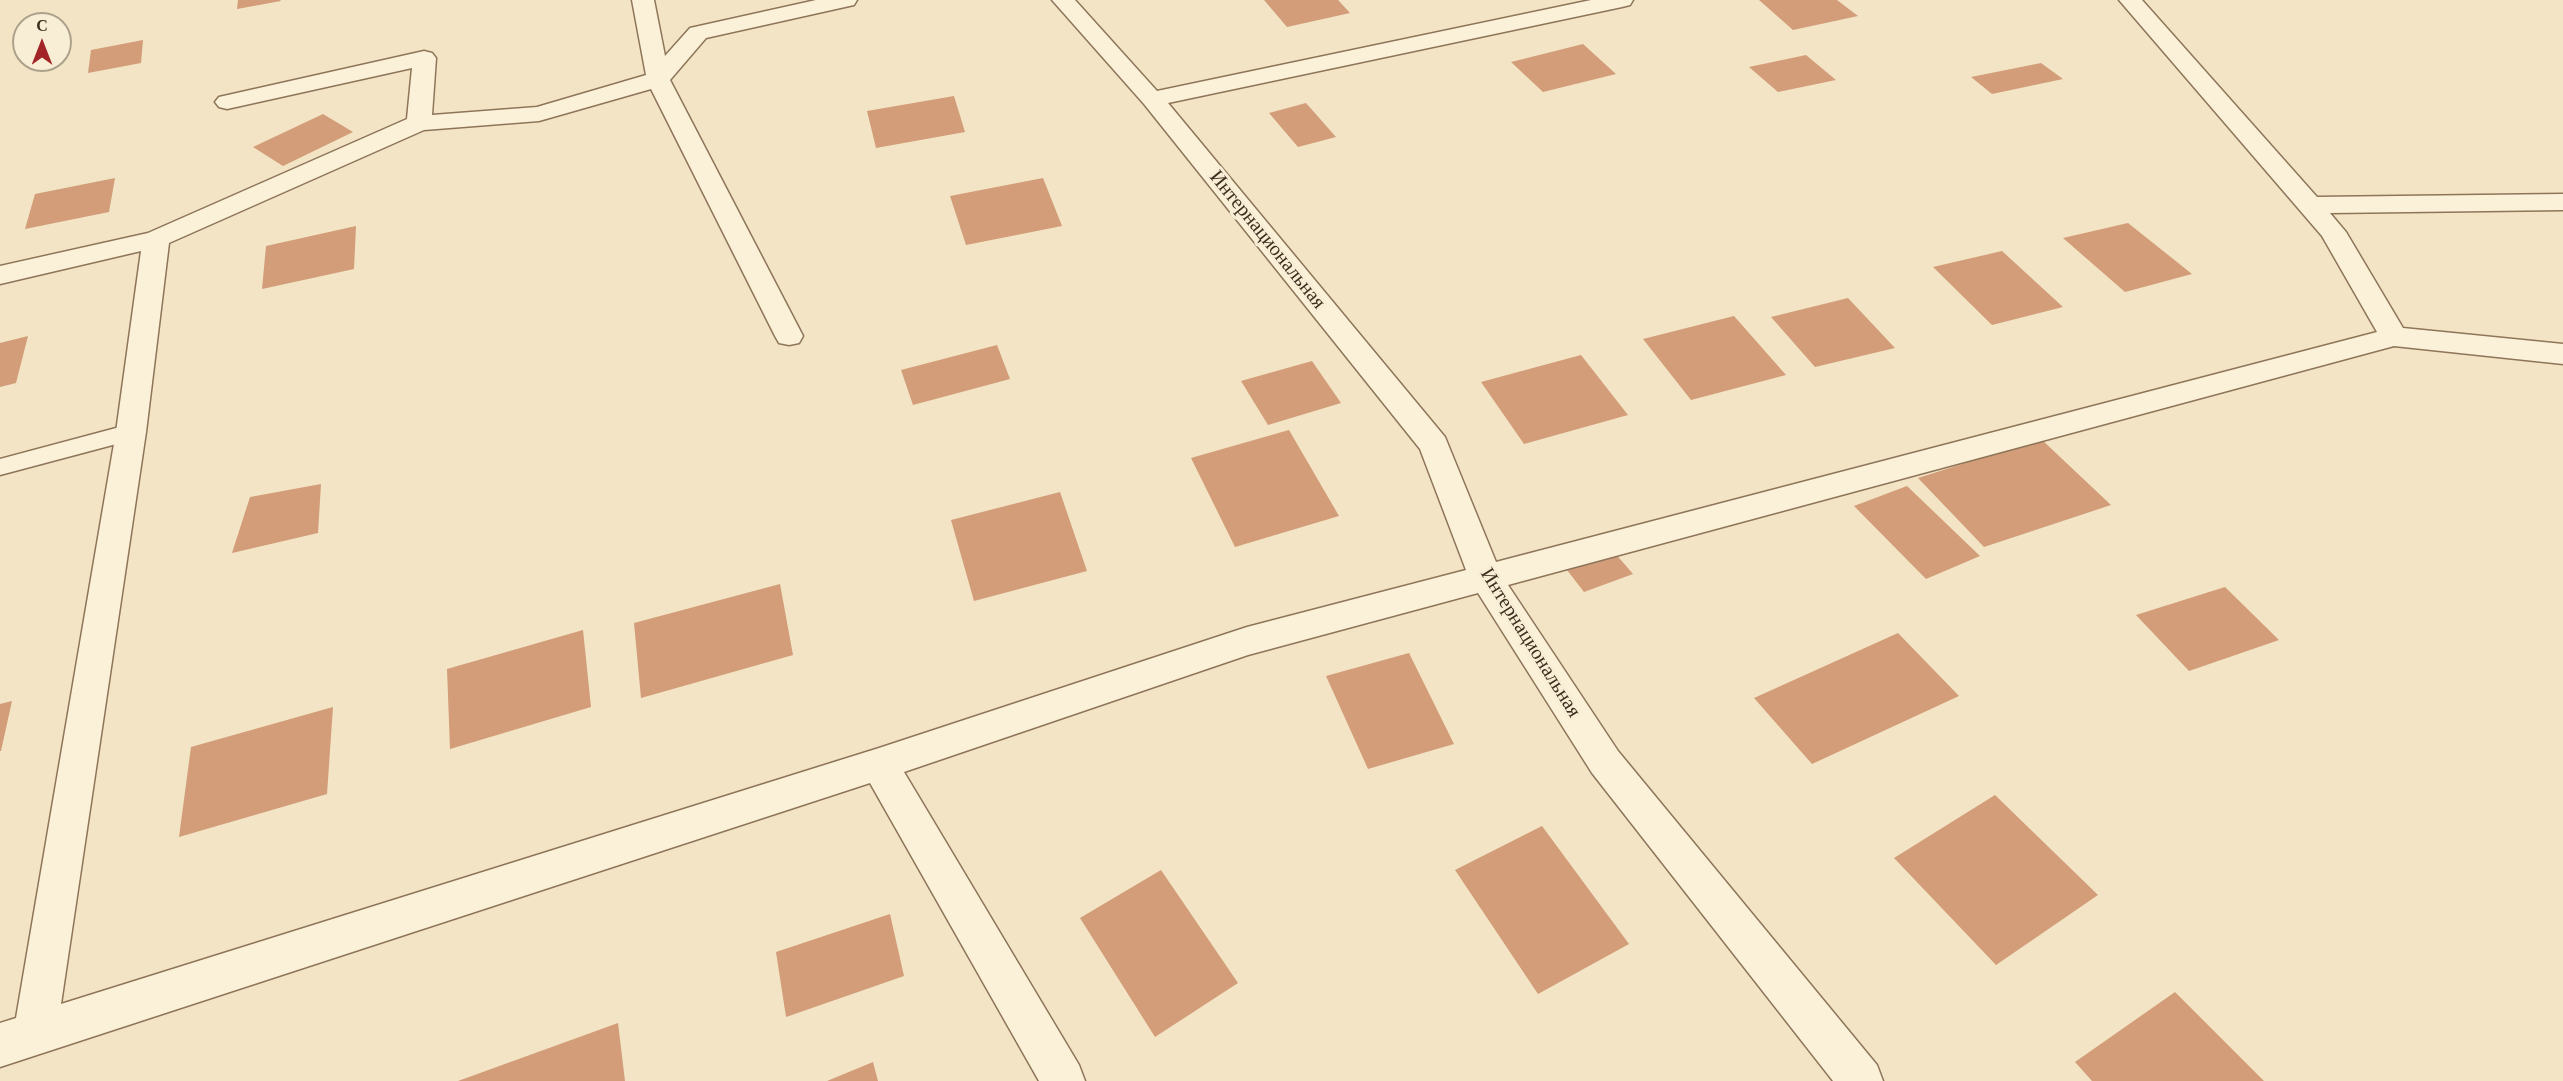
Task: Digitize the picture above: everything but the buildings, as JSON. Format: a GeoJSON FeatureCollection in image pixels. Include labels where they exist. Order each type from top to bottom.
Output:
{"type":"FeatureCollection","features":[{"type":"Feature","properties":{"kind":"street"},"geometry":{"type":"LineString","coordinates":[[643,0],[658,79],[789,336]]}},
{"type":"Feature","properties":{"kind":"street"},"geometry":{"type":"LineString","coordinates":[[0,275],[156,239],[419,123],[539,114],[658,79],[698,33],[846,0]]}},
{"type":"Feature","properties":{"kind":"street","name":"Интернациональная"},"geometry":{"type":"LineString","coordinates":[[1063,0],[1152,99],[1434,445],[1486,578],[1605,762],[1861,1081]]}},
{"type":"Feature","properties":{"kind":"street"},"geometry":{"type":"LineString","coordinates":[[1152,99],[1622,0]]}},
{"type":"Feature","properties":{"kind":"street"},"geometry":{"type":"LineString","coordinates":[[2130,0],[2333,232],[2394,337]]}},
{"type":"Feature","properties":{"kind":"street"},"geometry":{"type":"LineString","coordinates":[[227,102],[424,58],[419,123]]}},
{"type":"Feature","properties":{"kind":"street"},"geometry":{"type":"LineString","coordinates":[[2310,205],[2563,202]]}},
{"type":"Feature","properties":{"kind":"street"},"geometry":{"type":"LineString","coordinates":[[35,1034],[131,432],[156,239]]}},
{"type":"Feature","properties":{"kind":"street"},"geometry":{"type":"LineString","coordinates":[[0,1045],[879,764],[1247,641],[2394,337],[2563,354]]}},
{"type":"Feature","properties":{"kind":"street"},"geometry":{"type":"LineString","coordinates":[[879,764],[1063,1081]]}},
{"type":"Feature","properties":{"kind":"lane"},"geometry":{"type":"LineString","coordinates":[[0,467],[131,432]]}}]}
